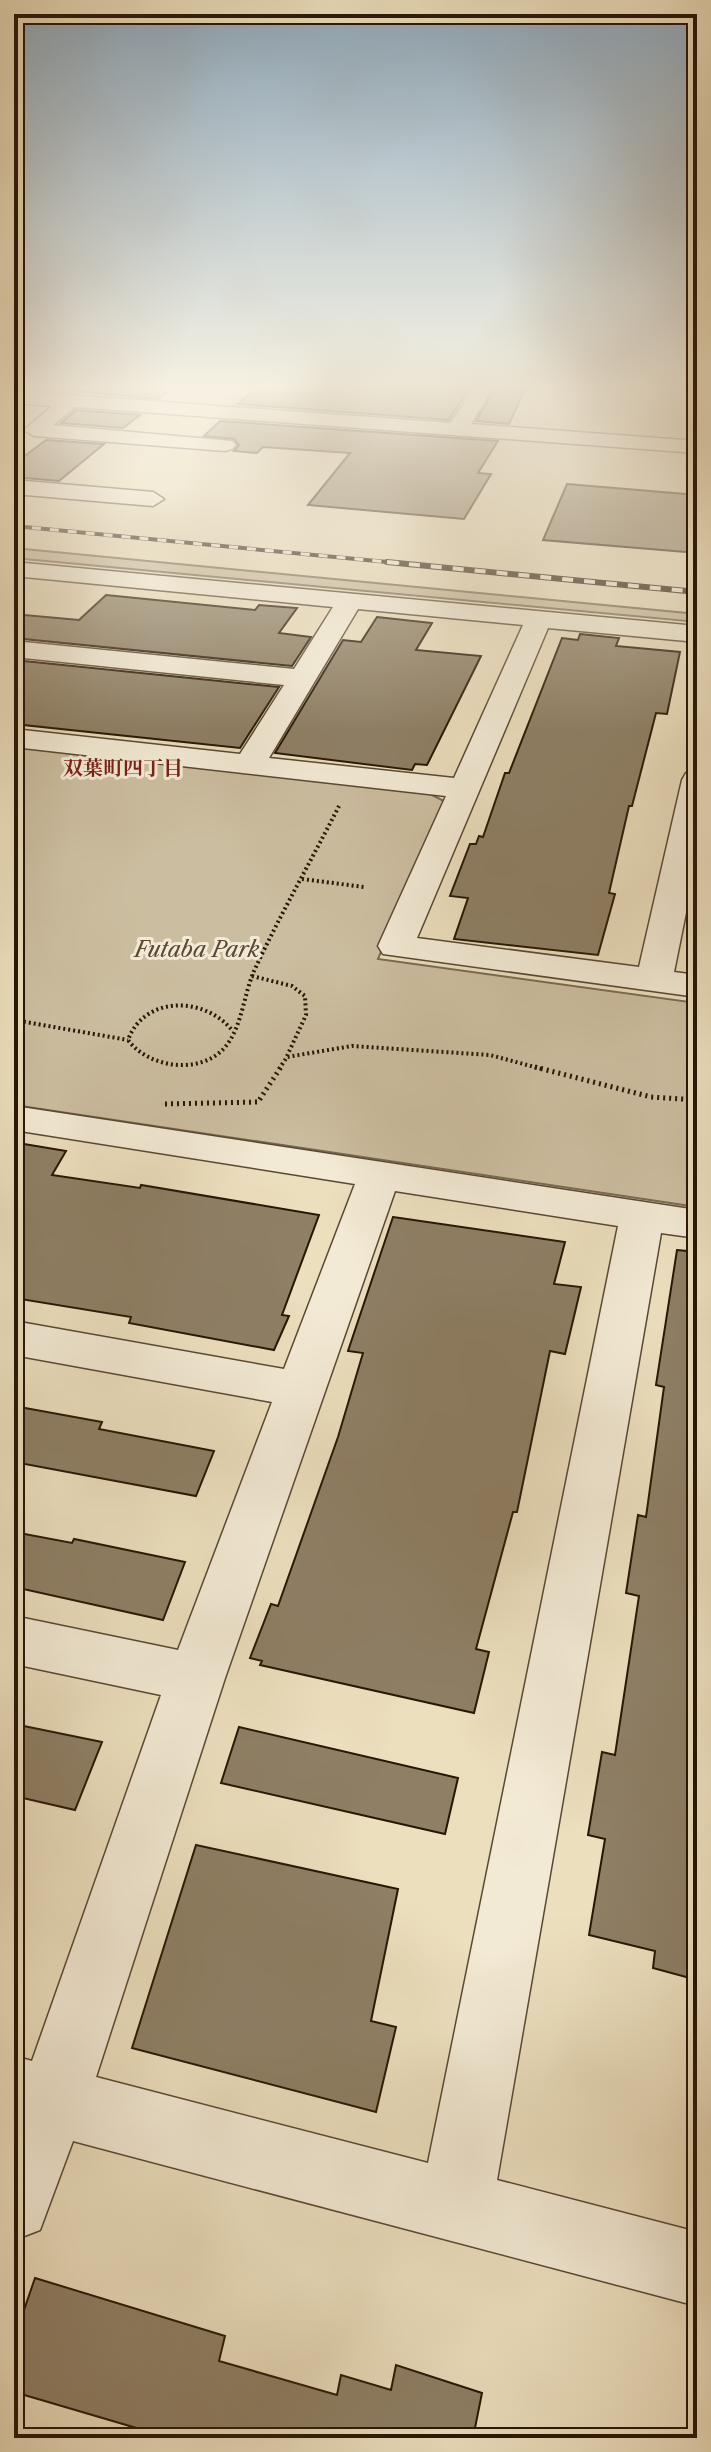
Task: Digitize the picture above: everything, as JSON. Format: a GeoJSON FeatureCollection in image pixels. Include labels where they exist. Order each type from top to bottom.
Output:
{"type":"FeatureCollection","features":[{"type":"Feature","properties":{"kind":"street"},"geometry":{"type":"LineString","coordinates":[[14,569],[697,634]]}},
{"type":"Feature","properties":{"kind":"street"},"geometry":{"type":"LineString","coordinates":[[249,765],[350,601]]}},
{"type":"Feature","properties":{"kind":"street"},"geometry":{"type":"LineString","coordinates":[[539,618],[396,946],[697,986]]}},
{"type":"Feature","properties":{"kind":"street"},"geometry":{"type":"LineString","coordinates":[[14,649],[302,678]]}},
{"type":"Feature","properties":{"kind":"street"},"geometry":{"type":"LineString","coordinates":[[14,738],[466,789]]}},
{"type":"Feature","properties":{"kind":"street"},"geometry":{"type":"LineString","coordinates":[[654,981],[697,780]]}},
{"type":"Feature","properties":{"kind":"street"},"geometry":{"type":"LineString","coordinates":[[14,1118],[697,1224]]}},
{"type":"Feature","properties":{"kind":"street"},"geometry":{"type":"LineString","coordinates":[[14,2204],[34,2096],[196,1678],[380,1173]]}},
{"type":"Feature","properties":{"kind":"street"},"geometry":{"type":"LineString","coordinates":[[456,2205],[642,1215]]}},
{"type":"Feature","properties":{"kind":"street"},"geometry":{"type":"LineString","coordinates":[[14,1338],[301,1390]]}},
{"type":"Feature","properties":{"kind":"street"},"geometry":{"type":"LineString","coordinates":[[14,1640],[196,1678]]}},
{"type":"Feature","properties":{"kind":"street"},"geometry":{"type":"LineString","coordinates":[[34,2096],[697,2269]]}},
{"type":"Feature","properties":{"kind":"path"},"geometry":{"type":"LineString","coordinates":[[231,1029],[226,1020],[205,1008],[174,1006],[159,1009],[135,1022],[128,1040],[132,1049],[154,1061],[186,1064],[215,1055],[231,1038],[231,1029],[252,976],[354,777]]}},
{"type":"Feature","properties":{"kind":"path"},"geometry":{"type":"LineString","coordinates":[[302,879],[364,887]]}},
{"type":"Feature","properties":{"kind":"path"},"geometry":{"type":"LineString","coordinates":[[149,1104],[258,1102],[287,1057],[306,1015],[305,996],[292,986],[252,976]]}},
{"type":"Feature","properties":{"kind":"path"},"geometry":{"type":"LineString","coordinates":[[14,1020],[128,1040]]}},
{"type":"Feature","properties":{"kind":"path"},"geometry":{"type":"LineString","coordinates":[[287,1057],[352,1046],[490,1055],[651,1097],[697,1100]]}},
{"type":"Feature","properties":{"kind":"green space"},"geometry":{"type":"Polygon","coordinates":[[[14,548],[697,614],[697,622],[14,558],[14,548]]]}},
{"type":"Feature","properties":{"kind":"green space","name":"Futaba Park"},"geometry":{"type":"Polygon","coordinates":[[[14,747],[430,794],[444,801],[378,959],[697,1003],[697,1207],[14,1105],[14,747]]]}},
{"type":"Feature","properties":{"kind":"building"},"geometry":{"type":"Polygon","coordinates":[[[311,501],[475,501],[464,519],[308,505],[311,501]]]}},
{"type":"Feature","properties":{"kind":"building"},"geometry":{"type":"Polygon","coordinates":[[[560,501],[697,501],[697,553],[543,540],[560,501]]]}},
{"type":"Feature","properties":{"kind":"building"},"geometry":{"type":"Polygon","coordinates":[[[106,595],[255,610],[259,605],[297,608],[279,633],[311,637],[292,666],[14,638],[14,614],[79,620],[106,595]]]}},
{"type":"Feature","properties":{"kind":"building"},"geometry":{"type":"Polygon","coordinates":[[[377,617],[432,623],[416,650],[481,656],[427,765],[415,764],[412,770],[275,753],[343,640],[361,642],[377,617]]]}},
{"type":"Feature","properties":{"kind":"building"},"geometry":{"type":"Polygon","coordinates":[[[580,634],[619,638],[616,646],[680,652],[667,714],[656,713],[632,806],[629,806],[609,893],[615,894],[598,955],[454,939],[468,898],[450,896],[470,844],[476,844],[479,836],[483,837],[505,773],[509,773],[562,638],[578,640],[580,634]]]}},
{"type":"Feature","properties":{"kind":"building"},"geometry":{"type":"Polygon","coordinates":[[[14,660],[279,687],[240,748],[14,724],[14,660]]]}},
{"type":"Feature","properties":{"kind":"building"},"geometry":{"type":"Polygon","coordinates":[[[24,1144],[66,1151],[52,1175],[140,1188],[141,1185],[319,1215],[282,1315],[289,1316],[274,1350],[129,1323],[131,1317],[14,1298],[14,1159],[24,1144]]]}},
{"type":"Feature","properties":{"kind":"building"},"geometry":{"type":"Polygon","coordinates":[[[393,1217],[565,1242],[554,1284],[581,1287],[565,1354],[550,1351],[517,1512],[513,1512],[476,1649],[489,1652],[474,1713],[260,1665],[262,1661],[250,1658],[271,1604],[278,1606],[338,1437],[363,1353],[348,1351],[393,1217]]]}},
{"type":"Feature","properties":{"kind":"building"},"geometry":{"type":"Polygon","coordinates":[[[677,1250],[697,1252],[697,1980],[653,1968],[655,1951],[589,1935],[605,1839],[588,1835],[602,1752],[615,1755],[639,1596],[626,1593],[638,1515],[646,1517],[664,1387],[656,1385],[677,1250]]]}},
{"type":"Feature","properties":{"kind":"building"},"geometry":{"type":"Polygon","coordinates":[[[14,1406],[102,1422],[99,1429],[214,1451],[196,1496],[14,1462],[14,1406]]]}},
{"type":"Feature","properties":{"kind":"building"},"geometry":{"type":"Polygon","coordinates":[[[14,1532],[72,1543],[74,1539],[185,1562],[163,1620],[14,1587],[14,1532]]]}},
{"type":"Feature","properties":{"kind":"building"},"geometry":{"type":"Polygon","coordinates":[[[14,1724],[102,1742],[75,1810],[14,1796],[14,1724]]]}},
{"type":"Feature","properties":{"kind":"building"},"geometry":{"type":"Polygon","coordinates":[[[239,1727],[458,1778],[445,1834],[221,1783],[239,1727]]]}},
{"type":"Feature","properties":{"kind":"building"},"geometry":{"type":"Polygon","coordinates":[[[196,1845],[398,1889],[371,2021],[396,2027],[376,2112],[132,2048],[196,1845]]]}},
{"type":"Feature","properties":{"kind":"building"},"geometry":{"type":"Polygon","coordinates":[[[35,2278],[225,2336],[219,2361],[337,2395],[341,2375],[391,2390],[396,2365],[482,2393],[473,2438],[148,2438],[150,2432],[14,2392],[14,2339],[35,2278]]]}},
{"type":"Feature","properties":{"kind":"railway"},"geometry":{"type":"LineString","coordinates":[[14,526],[408,564]]}},
{"type":"Feature","properties":{"kind":"railway"},"geometry":{"type":"LineString","coordinates":[[387,562],[697,592]]}},
{"type":"Feature","properties":{"kind":"district","name":"双葉町四丁目"},"geometry":{"type":"Point","coordinates":[123,768]}}]}
